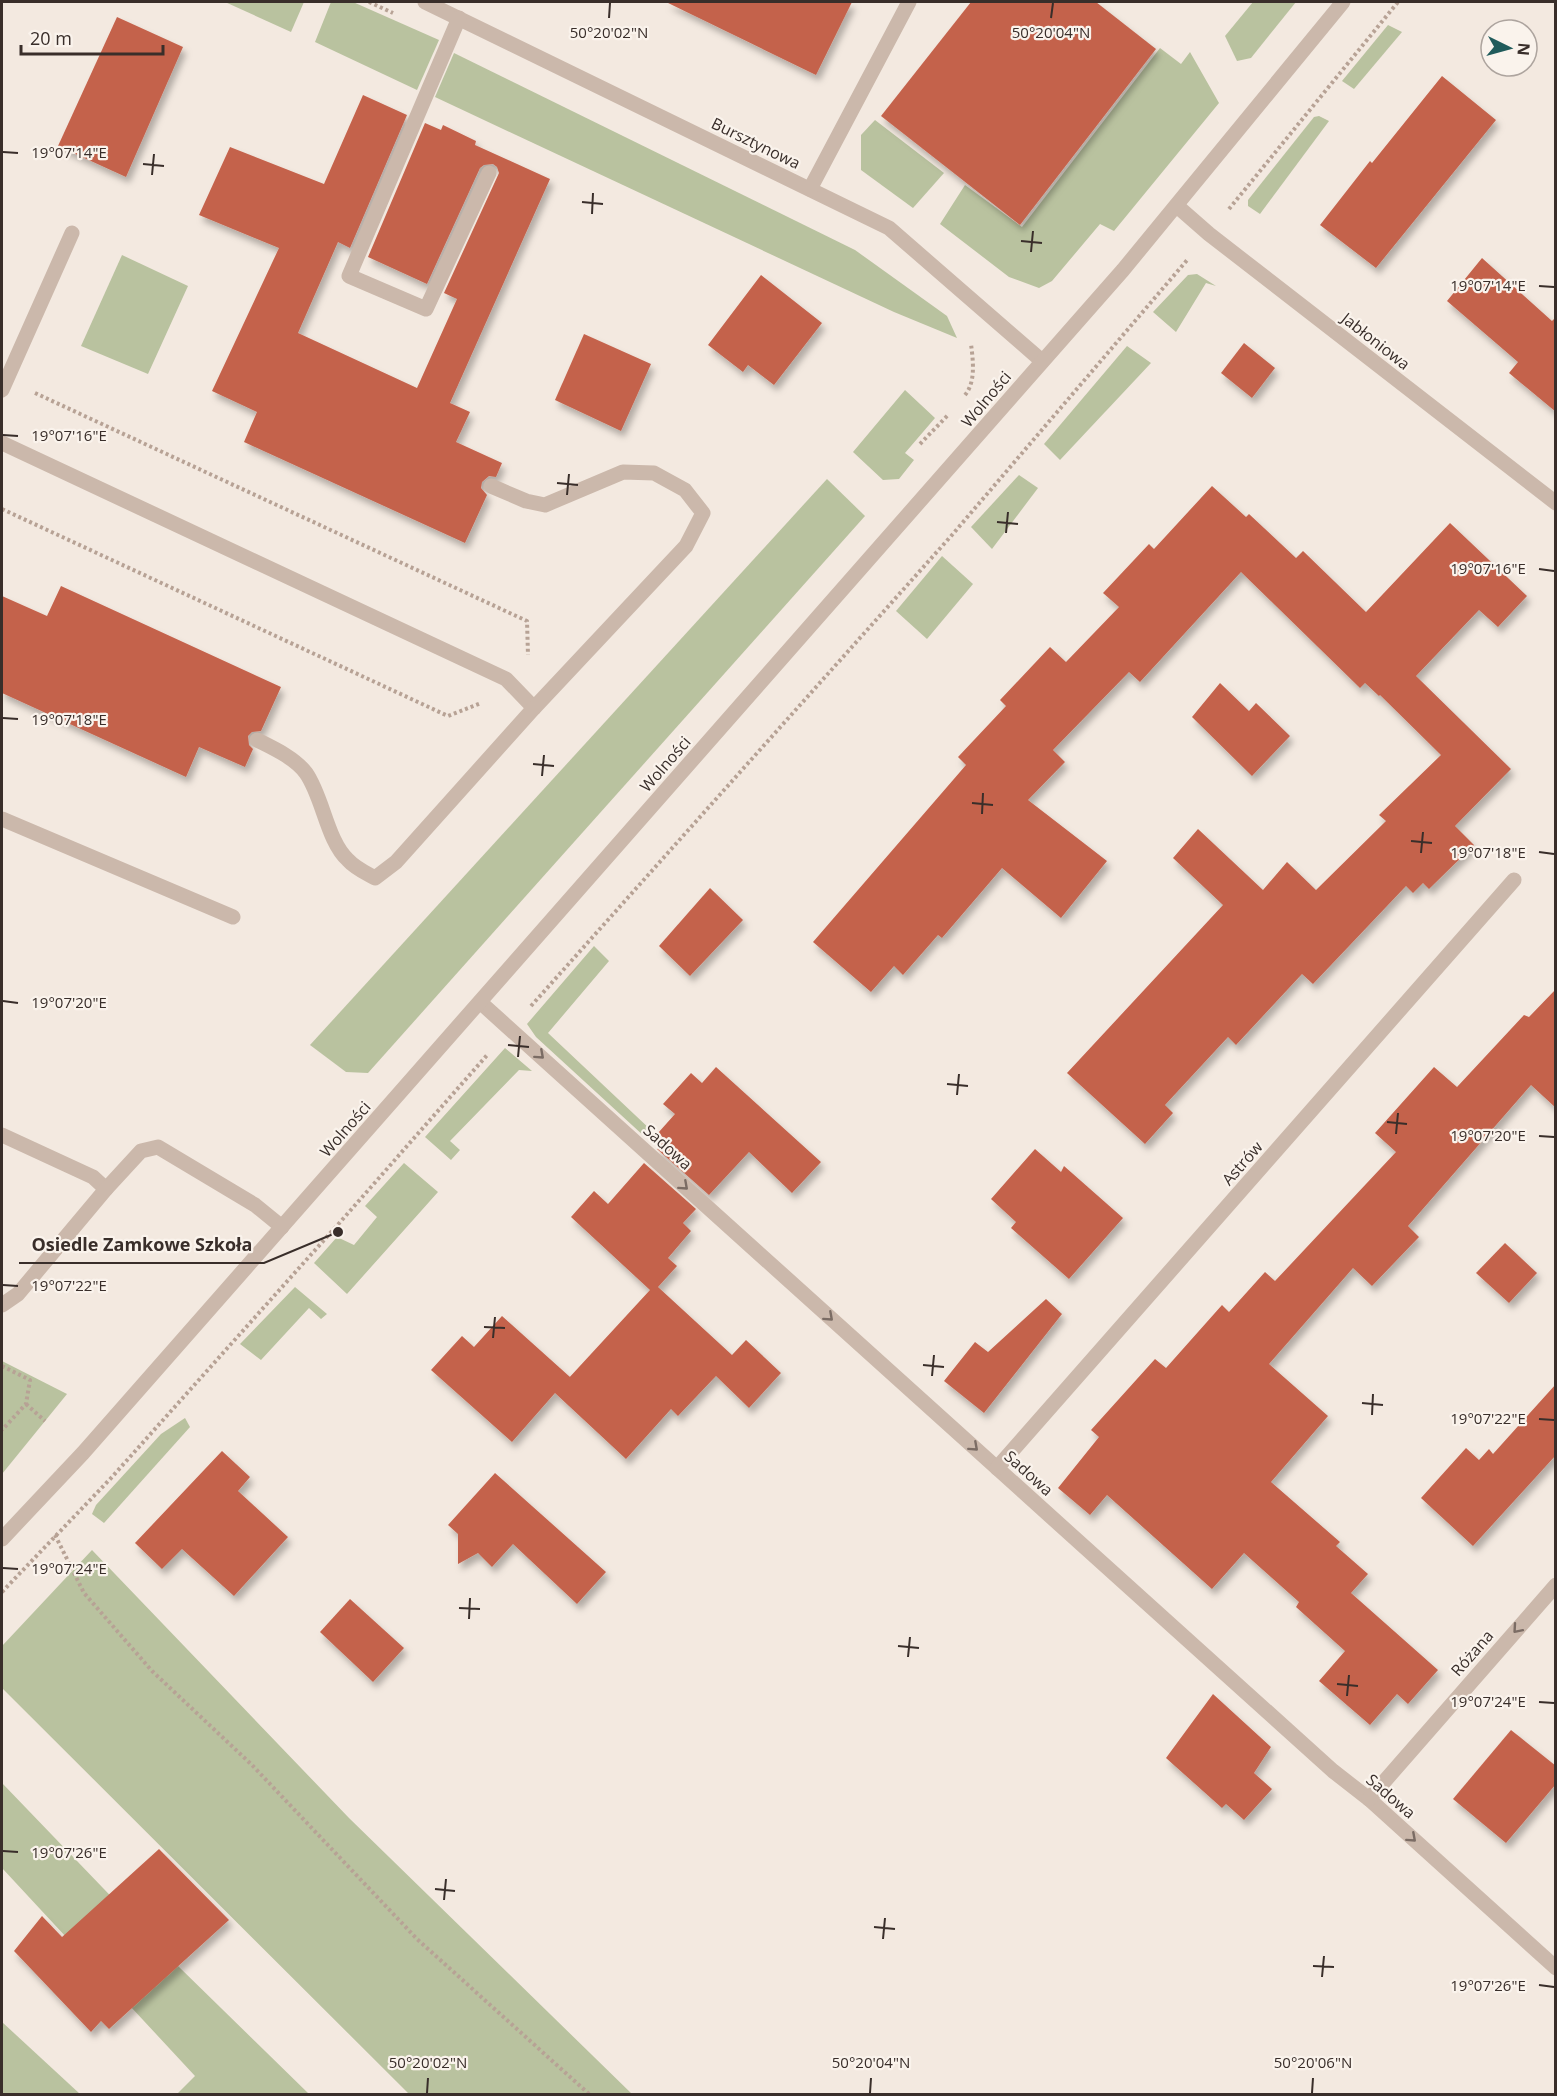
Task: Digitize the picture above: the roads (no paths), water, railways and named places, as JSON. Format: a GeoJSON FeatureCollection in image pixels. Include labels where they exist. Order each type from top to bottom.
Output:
{"type":"FeatureCollection","features":[{"type":"Feature","properties":{"kind":"street","name":"Bursztynowa"},"geometry":{"type":"LineString","coordinates":[[425,2],[889,228],[1042,361]]}},
{"type":"Feature","properties":{"kind":"street"},"geometry":{"type":"LineString","coordinates":[[810,189],[909,2]]}},
{"type":"Feature","properties":{"kind":"street","name":"Wolności"},"geometry":{"type":"LineString","coordinates":[[2,1539],[83,1453],[949,470],[1177,206],[1343,2]]}},
{"type":"Feature","properties":{"kind":"street"},"geometry":{"type":"LineString","coordinates":[[459,18],[349,276],[426,309],[489,173]]}},
{"type":"Feature","properties":{"kind":"street","name":"Jabłoniowa"},"geometry":{"type":"LineString","coordinates":[[1177,206],[1209,234],[1556,503]]}},
{"type":"Feature","properties":{"kind":"street"},"geometry":{"type":"LineString","coordinates":[[2,390],[72,233]]}},
{"type":"Feature","properties":{"kind":"street"},"geometry":{"type":"LineString","coordinates":[[2,443],[506,679],[534,708]]}},
{"type":"Feature","properties":{"kind":"street"},"geometry":{"type":"LineString","coordinates":[[256,740],[281,753],[305,772],[334,838],[347,860],[375,878],[396,862],[534,708],[686,546],[702,513],[685,490],[654,473],[623,472],[546,505],[526,501],[491,486]]}},
{"type":"Feature","properties":{"kind":"street"},"geometry":{"type":"LineString","coordinates":[[2,819],[233,917]]}},
{"type":"Feature","properties":{"kind":"street","name":"Astrów"},"geometry":{"type":"LineString","coordinates":[[997,1468],[1514,880]]}},
{"type":"Feature","properties":{"kind":"street","name":"Sadowa"},"geometry":{"type":"LineString","coordinates":[[480,1002],[1333,1771],[1369,1799],[1556,1968]]}},
{"type":"Feature","properties":{"kind":"street"},"geometry":{"type":"LineString","coordinates":[[2,1135],[93,1177],[106,1189]]}},
{"type":"Feature","properties":{"kind":"street"},"geometry":{"type":"LineString","coordinates":[[2,1305],[18,1294],[141,1151],[158,1147],[255,1205],[282,1227]]}},
{"type":"Feature","properties":{"kind":"street","name":"Różana"},"geometry":{"type":"LineString","coordinates":[[1369,1799],[1556,1585]]}},
{"type":"Feature","properties":{"kind":"place","name":"Osiedle Zamkowe Szkoła"},"geometry":{"type":"Point","coordinates":[338,1232]}}]}
